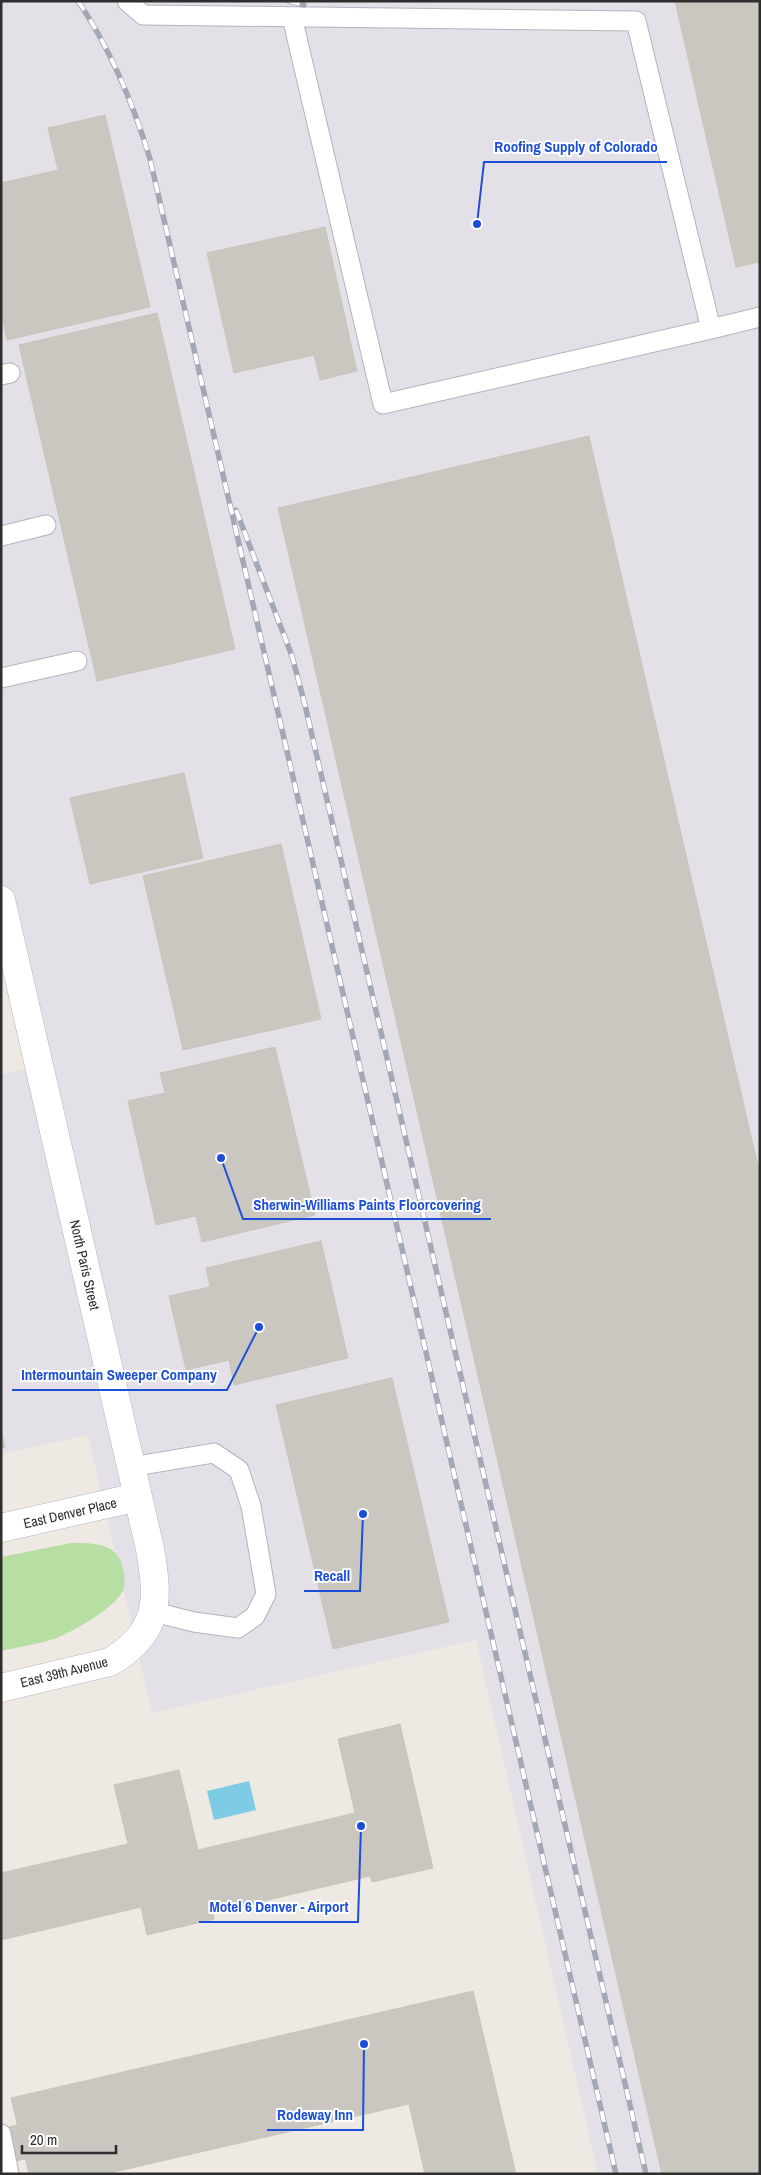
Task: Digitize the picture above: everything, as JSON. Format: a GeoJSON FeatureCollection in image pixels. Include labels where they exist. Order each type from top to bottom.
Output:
{"type":"FeatureCollection","features":[{"type":"Feature","properties":{"kind":"street","name":"North Paris Street"},"geometry":{"type":"LineString","coordinates":[[1,900],[155,1577],[156,1597],[150,1621]]}},
{"type":"Feature","properties":{"kind":"street","name":"East Denver Place"},"geometry":{"type":"LineString","coordinates":[[1,1528],[138,1497]]}},
{"type":"Feature","properties":{"kind":"street","name":"East 39th Avenue"},"geometry":{"type":"LineString","coordinates":[[1,1688],[110,1662],[123,1654],[150,1621]]}},
{"type":"Feature","properties":{"kind":"lane"},"geometry":{"type":"LineString","coordinates":[[127,1],[143,15],[636,21],[711,329]]}},
{"type":"Feature","properties":{"kind":"lane"},"geometry":{"type":"LineString","coordinates":[[292,17],[383,404],[760,317]]}},
{"type":"Feature","properties":{"kind":"lane"},"geometry":{"type":"LineString","coordinates":[[1,536],[46,525]]}},
{"type":"Feature","properties":{"kind":"lane"},"geometry":{"type":"LineString","coordinates":[[1,678],[77,660]]}},
{"type":"Feature","properties":{"kind":"lane"},"geometry":{"type":"LineString","coordinates":[[130,1466],[214,1452],[239,1470],[251,1506],[266,1594],[255,1616],[238,1628],[194,1622],[150,1621]]}},
{"type":"Feature","properties":{"kind":"lane"},"geometry":{"type":"LineString","coordinates":[[1,2134],[9,2174]]}},
{"type":"Feature","properties":{"kind":"shaded area"},"geometry":{"type":"Polygon","coordinates":[[[1,1],[760,1],[760,2174],[598,2174],[476,1640],[152,1713],[88,1435],[1,1454],[1,1075],[39,1066],[1,900],[1,1]]]}},
{"type":"Feature","properties":{"kind":"green space"},"geometry":{"type":"Polygon","coordinates":[[[71,1543],[101,1545],[119,1557],[124,1573],[124,1588],[120,1595],[94,1618],[62,1636],[1,1651],[1,1557],[71,1543]]]}},
{"type":"Feature","properties":{"kind":"water"},"geometry":{"type":"Polygon","coordinates":[[[249,1781],[256,1810],[214,1820],[207,1791],[249,1781]]]}},
{"type":"Feature","properties":{"kind":"building"},"geometry":{"type":"Polygon","coordinates":[[[675,1],[760,1],[760,262],[736,267],[675,1]]]}},
{"type":"Feature","properties":{"kind":"building"},"geometry":{"type":"Polygon","coordinates":[[[105,115],[150,307],[7,340],[1,313],[1,183],[58,170],[48,128],[105,115]]]}},
{"type":"Feature","properties":{"kind":"building"},"geometry":{"type":"Polygon","coordinates":[[[325,227],[357,371],[320,380],[314,355],[234,373],[207,253],[325,227]]]}},
{"type":"Feature","properties":{"kind":"building"},"geometry":{"type":"Polygon","coordinates":[[[157,313],[235,649],[97,681],[19,345],[157,313]]]}},
{"type":"Feature","properties":{"kind":"building"},"geometry":{"type":"Polygon","coordinates":[[[589,436],[760,1175],[760,2174],[662,2174],[278,508],[589,436]]]}},
{"type":"Feature","properties":{"kind":"building"},"geometry":{"type":"Polygon","coordinates":[[[184,773],[203,858],[90,884],[70,798],[184,773]]]}},
{"type":"Feature","properties":{"kind":"building"},"geometry":{"type":"Polygon","coordinates":[[[281,844],[321,1019],[183,1050],[143,876],[281,844]]]}},
{"type":"Feature","properties":{"kind":"building"},"geometry":{"type":"Polygon","coordinates":[[[275,1047],[315,1215],[202,1242],[196,1216],[156,1225],[128,1101],[165,1093],[160,1073],[275,1047]]]}},
{"type":"Feature","properties":{"kind":"building"},"geometry":{"type":"Polygon","coordinates":[[[321,1241],[348,1358],[234,1385],[229,1360],[186,1370],[169,1296],[210,1287],[206,1268],[321,1241]]]}},
{"type":"Feature","properties":{"kind":"building"},"geometry":{"type":"Polygon","coordinates":[[[392,1378],[449,1622],[333,1649],[276,1405],[392,1378]]]}},
{"type":"Feature","properties":{"kind":"building"},"geometry":{"type":"Polygon","coordinates":[[[1,1430],[5,1447],[1,1448],[1,1430]]]}},
{"type":"Feature","properties":{"kind":"building"},"geometry":{"type":"Polygon","coordinates":[[[400,1724],[433,1868],[372,1882],[370,1876],[213,1913],[214,1919],[147,1935],[141,1907],[1,1940],[1,1873],[128,1844],[114,1785],[179,1770],[198,1850],[355,1813],[338,1739],[400,1724]]]}},
{"type":"Feature","properties":{"kind":"building"},"geometry":{"type":"Polygon","coordinates":[[[473,1991],[516,2174],[425,2174],[409,2104],[105,2174],[29,2174],[11,2098],[473,1991]]]}},
{"type":"Feature","properties":{"kind":"building"},"geometry":{"type":"Polygon","coordinates":[[[17,2125],[25,2159],[1,2164],[1,2129],[17,2125]]]}},
{"type":"Feature","properties":{"kind":"railway"},"geometry":{"type":"LineString","coordinates":[[78,1],[101,38],[120,77],[150,159],[616,2174]]}},
{"type":"Feature","properties":{"kind":"railway"},"geometry":{"type":"LineString","coordinates":[[289,1],[304,5]]}},
{"type":"Feature","properties":{"kind":"railway"},"geometry":{"type":"LineString","coordinates":[[236,510],[292,656],[305,705],[646,2174]]}},
{"type":"Feature","properties":{"kind":"place","name":"Roofing Supply of Colorado"},"geometry":{"type":"Point","coordinates":[477,224]}},
{"type":"Feature","properties":{"kind":"place","name":"Sherwin-Williams Paints Floorcovering"},"geometry":{"type":"Point","coordinates":[221,1158]}},
{"type":"Feature","properties":{"kind":"place","name":"Intermountain Sweeper Company"},"geometry":{"type":"Point","coordinates":[259,1327]}},
{"type":"Feature","properties":{"kind":"place","name":"Recall"},"geometry":{"type":"Point","coordinates":[363,1514]}},
{"type":"Feature","properties":{"kind":"place","name":"Motel 6 Denver - Airport"},"geometry":{"type":"Point","coordinates":[361,1826]}},
{"type":"Feature","properties":{"kind":"place","name":"Rodeway Inn"},"geometry":{"type":"Point","coordinates":[364,2044]}}]}
